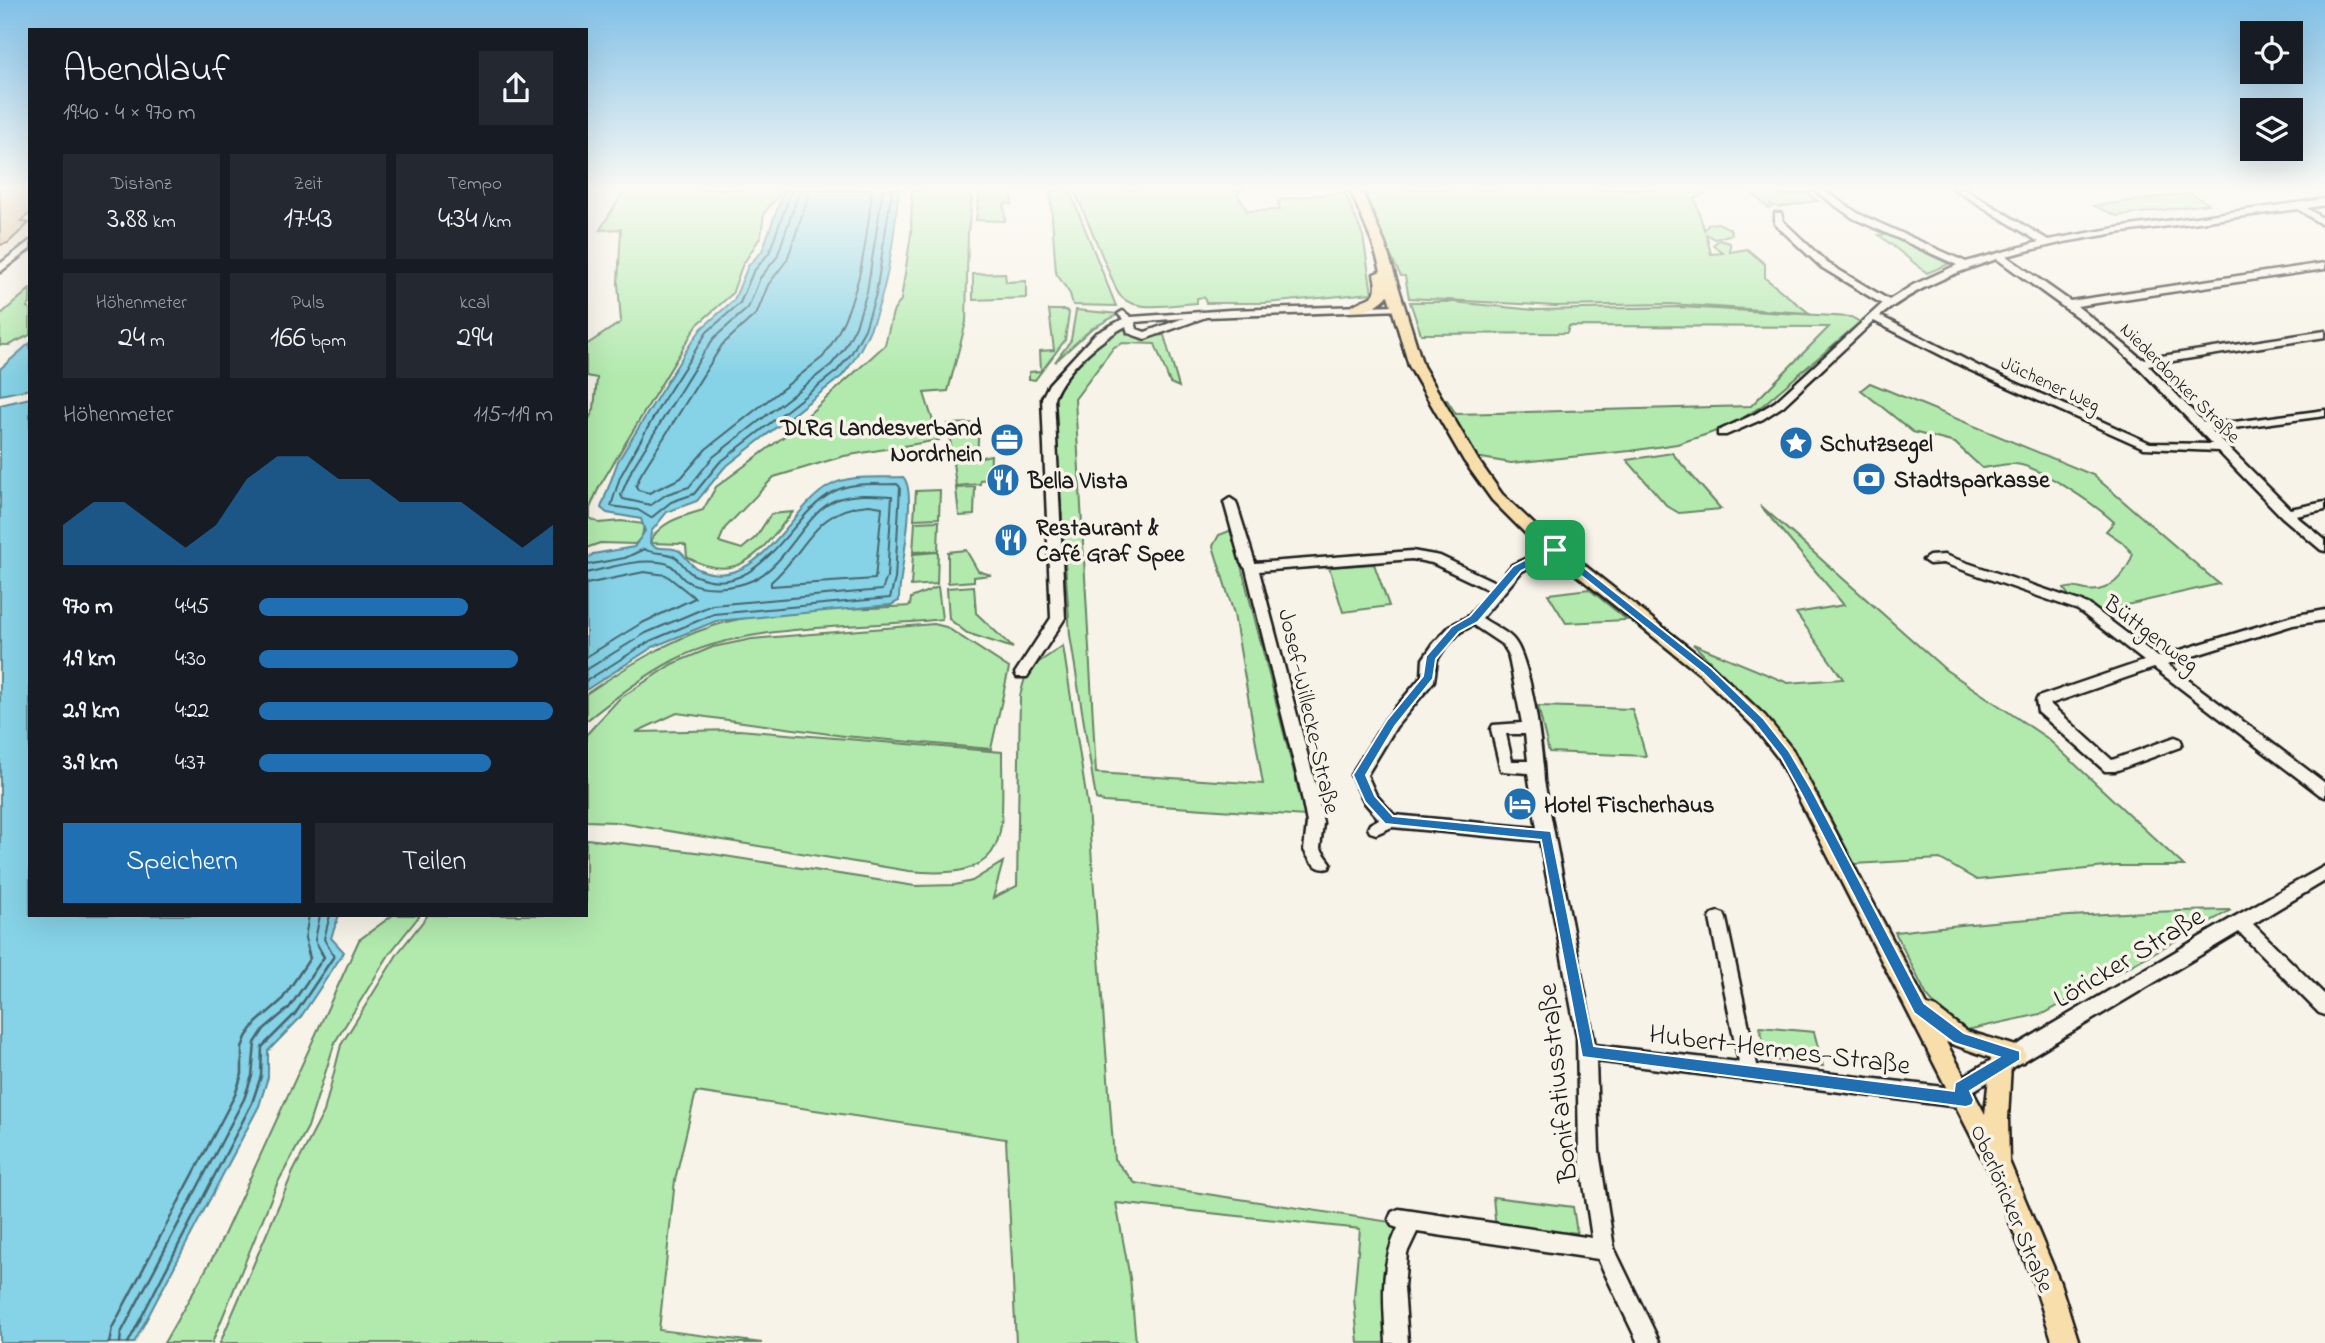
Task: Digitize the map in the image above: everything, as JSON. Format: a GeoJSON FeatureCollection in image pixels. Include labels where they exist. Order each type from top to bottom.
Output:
{"type":"FeatureCollection","features":[{"type":"Feature","properties":{"kind":"main road","name":"Oberlöricker Straße"},"geometry":{"type":"LineString","coordinates":[[1380,252],[1416,366],[1471,461],[1512,514],[1707,671],[1759,721],[1785,754],[1808,793],[2000,1168],[2047,1283],[2066,1343]]}},
{"type":"Feature","properties":{"kind":"main road"},"geometry":{"type":"LineString","coordinates":[[1355,309],[1381,297],[1384,290],[1379,268],[1385,263]]}},
{"type":"Feature","properties":{"kind":"main road"},"geometry":{"type":"LineString","coordinates":[[1919,1008],[1960,1039],[2008,1060],[1996,1119],[2000,1168]]}},
{"type":"Feature","properties":{"kind":"street"},"geometry":{"type":"LineString","coordinates":[[0,269],[21,252]]}},
{"type":"Feature","properties":{"kind":"street"},"geometry":{"type":"LineString","coordinates":[[1809,252],[1887,303]]}},
{"type":"Feature","properties":{"kind":"street"},"geometry":{"type":"LineString","coordinates":[[1934,252],[1966,266]]}},
{"type":"Feature","properties":{"kind":"street"},"geometry":{"type":"LineString","coordinates":[[1723,433],[1777,406],[1887,303],[1922,284],[1966,266],[2015,252]]}},
{"type":"Feature","properties":{"kind":"street","name":"Niederdonker Straße"},"geometry":{"type":"LineString","coordinates":[[2000,256],[2070,304],[2140,363],[2286,514],[2325,547]]}},
{"type":"Feature","properties":{"kind":"street"},"geometry":{"type":"LineString","coordinates":[[2070,304],[2325,266]]}},
{"type":"Feature","properties":{"kind":"street"},"geometry":{"type":"LineString","coordinates":[[1021,673],[1058,618],[1049,410],[1051,390],[1100,336],[1126,317],[1398,308]]}},
{"type":"Feature","properties":{"kind":"street"},"geometry":{"type":"LineString","coordinates":[[1126,317],[1132,331],[1145,336],[1164,332],[1186,319],[1202,315]]}},
{"type":"Feature","properties":{"kind":"street","name":"Jüchener Weg"},"geometry":{"type":"LineString","coordinates":[[1875,317],[1974,368],[2148,446],[2220,448]]}},
{"type":"Feature","properties":{"kind":"street"},"geometry":{"type":"LineString","coordinates":[[2140,363],[2325,334]]}},
{"type":"Feature","properties":{"kind":"street"},"geometry":{"type":"LineString","coordinates":[[2201,425],[2234,425],[2325,413]]}},
{"type":"Feature","properties":{"kind":"street","name":"Josef-Willecke-Straße"},"geometry":{"type":"LineString","coordinates":[[1230,502],[1247,562],[1252,567],[1308,787],[1315,823],[1312,850],[1323,863]]}},
{"type":"Feature","properties":{"kind":"street"},"geometry":{"type":"LineString","coordinates":[[2286,514],[2325,506]]}},
{"type":"Feature","properties":{"kind":"street"},"geometry":{"type":"LineString","coordinates":[[1547,835],[1383,824],[1359,775],[1391,723],[1429,677],[1430,659],[1455,629],[1474,619],[1525,561],[1555,550]]}},
{"type":"Feature","properties":{"kind":"street"},"geometry":{"type":"LineString","coordinates":[[1252,567],[1412,555],[1435,559],[1499,589]]}},
{"type":"Feature","properties":{"kind":"street","name":"Büttgenweg"},"geometry":{"type":"LineString","coordinates":[[1929,560],[1944,559],[2083,607],[2325,791]]}},
{"type":"Feature","properties":{"kind":"street"},"geometry":{"type":"LineString","coordinates":[[2175,743],[2110,767],[2043,708],[2043,701],[2156,662],[2292,621],[2325,615]]}},
{"type":"Feature","properties":{"kind":"street","name":"Bonifatiusstraße"},"geometry":{"type":"LineString","coordinates":[[1474,619],[1508,642],[1515,653],[1528,729],[1535,748],[1535,767],[1587,1052],[1589,1151],[1604,1250],[1649,1343]]}},
{"type":"Feature","properties":{"kind":"street"},"geometry":{"type":"LineString","coordinates":[[1528,729],[1498,729],[1506,767],[1535,767]]}},
{"type":"Feature","properties":{"kind":"street","name":"Löricker Straße"},"geometry":{"type":"LineString","coordinates":[[1964,1094],[2008,1060],[2325,873]]}},
{"type":"Feature","properties":{"kind":"street"},"geometry":{"type":"LineString","coordinates":[[1718,919],[1750,1073]]}},
{"type":"Feature","properties":{"kind":"street"},"geometry":{"type":"LineString","coordinates":[[2240,922],[2325,1007]]}},
{"type":"Feature","properties":{"kind":"street","name":"Hubert-Hermes-Straße"},"geometry":{"type":"LineString","coordinates":[[1587,1052],[1750,1073],[1964,1094]]}},
{"type":"Feature","properties":{"kind":"street"},"geometry":{"type":"LineString","coordinates":[[1397,1343],[1394,1287],[1397,1252],[1406,1220],[1604,1250]]}},
{"type":"Feature","properties":{"kind":"shaded area"},"geometry":{"type":"Polygon","coordinates":[[[0,252],[17,252],[0,266],[0,252]]]}},
{"type":"Feature","properties":{"kind":"green space"},"geometry":{"type":"Polygon","coordinates":[[[620,252],[751,252],[742,266],[732,294],[697,325],[599,487],[590,508],[590,518],[599,523],[621,521],[644,524],[642,537],[635,544],[600,543],[588,547],[588,421],[594,409],[597,378],[588,376],[588,344],[621,322],[618,283],[620,252]]]}},
{"type":"Feature","properties":{"kind":"green space"},"geometry":{"type":"Polygon","coordinates":[[[908,252],[968,252],[966,322],[948,391],[924,393],[939,440],[844,456],[774,477],[725,528],[719,542],[742,549],[756,537],[771,514],[793,512],[760,550],[736,566],[722,568],[706,565],[687,557],[686,546],[682,544],[650,543],[665,525],[703,510],[716,487],[786,435],[885,345],[893,312],[901,300],[908,252]]]}},
{"type":"Feature","properties":{"kind":"green space"},"geometry":{"type":"Polygon","coordinates":[[[1054,252],[1094,252],[1116,306],[1073,305],[1070,294],[1056,273],[1054,252]]]}},
{"type":"Feature","properties":{"kind":"green space"},"geometry":{"type":"Polygon","coordinates":[[[1100,252],[1365,252],[1372,293],[1266,303],[1206,303],[1204,297],[1197,298],[1197,303],[1142,306],[1131,303],[1117,291],[1100,252]]]}},
{"type":"Feature","properties":{"kind":"green space"},"geometry":{"type":"Polygon","coordinates":[[[1389,252],[1710,252],[1711,254],[1750,252],[1765,264],[1765,278],[1809,313],[1670,304],[1555,306],[1409,298],[1405,276],[1401,276],[1389,252]]]}},
{"type":"Feature","properties":{"kind":"green space"},"geometry":{"type":"Polygon","coordinates":[[[1900,252],[1923,252],[1949,264],[1927,273],[1900,252]]]}},
{"type":"Feature","properties":{"kind":"green space"},"geometry":{"type":"Polygon","coordinates":[[[1005,273],[1006,282],[1026,281],[1026,298],[973,300],[973,274],[1005,273]]]}},
{"type":"Feature","properties":{"kind":"green space"},"geometry":{"type":"Polygon","coordinates":[[[28,291],[28,336],[9,345],[0,345],[0,315],[28,291]]]}},
{"type":"Feature","properties":{"kind":"green space"},"geometry":{"type":"Polygon","coordinates":[[[1410,302],[1453,302],[1535,310],[1681,307],[1851,317],[1860,322],[1763,405],[1732,425],[1677,444],[1511,463],[1476,457],[1442,401],[1447,400],[1456,414],[1751,406],[1829,327],[1569,326],[1567,333],[1421,334],[1410,302]]]}},
{"type":"Feature","properties":{"kind":"green space"},"geometry":{"type":"Polygon","coordinates":[[[1049,310],[1066,310],[1069,313],[1065,340],[1035,380],[1029,379],[1029,372],[1041,371],[1040,351],[1054,350],[1049,310]]]}},
{"type":"Feature","properties":{"kind":"green space"},"geometry":{"type":"Polygon","coordinates":[[[1076,310],[1119,314],[1091,329],[1055,362],[1071,340],[1076,310]]]}},
{"type":"Feature","properties":{"kind":"green space"},"geometry":{"type":"Polygon","coordinates":[[[1124,327],[1127,333],[1143,338],[1164,335],[1179,387],[1170,383],[1155,344],[1123,343],[1114,347],[1075,399],[1096,773],[1263,784],[1234,614],[1213,546],[1219,535],[1232,530],[1305,816],[1104,802],[1096,799],[1070,635],[1054,401],[1065,380],[1083,358],[1104,339],[1124,327]]]}},
{"type":"Feature","properties":{"kind":"green space"},"geometry":{"type":"Polygon","coordinates":[[[1870,383],[2093,475],[2219,584],[2096,612],[2070,597],[2064,589],[2102,589],[2116,581],[2126,569],[2133,554],[2106,531],[2114,522],[2095,506],[2038,471],[2015,464],[1982,468],[1955,443],[1913,432],[1861,390],[1870,383]]]}},
{"type":"Feature","properties":{"kind":"green space"},"geometry":{"type":"Polygon","coordinates":[[[979,423],[977,458],[991,455],[990,479],[980,480],[980,484],[956,486],[948,424],[979,423]]]}},
{"type":"Feature","properties":{"kind":"green space"},"geometry":{"type":"Polygon","coordinates":[[[1672,453],[1721,509],[1679,513],[1667,506],[1627,460],[1672,453]]]}},
{"type":"Feature","properties":{"kind":"green space"},"geometry":{"type":"Polygon","coordinates":[[[975,487],[974,515],[959,516],[956,488],[975,487]]]}},
{"type":"Feature","properties":{"kind":"green space"},"geometry":{"type":"Polygon","coordinates":[[[940,490],[939,518],[914,519],[916,491],[940,490]]]}},
{"type":"Feature","properties":{"kind":"green space"},"geometry":{"type":"Polygon","coordinates":[[[1760,505],[1946,670],[2047,738],[2184,866],[2116,866],[1977,880],[1940,859],[1855,864],[1800,763],[1761,713],[1693,644],[1788,683],[1843,679],[1796,613],[1844,605],[1760,505]]]}},
{"type":"Feature","properties":{"kind":"green space"},"geometry":{"type":"Polygon","coordinates":[[[939,521],[938,551],[913,552],[915,522],[939,521]]]}},
{"type":"Feature","properties":{"kind":"green space"},"geometry":{"type":"Polygon","coordinates":[[[966,550],[978,571],[991,575],[974,577],[974,581],[948,583],[948,552],[966,550]]]}},
{"type":"Feature","properties":{"kind":"green space"},"geometry":{"type":"Polygon","coordinates":[[[938,552],[937,584],[911,586],[913,554],[938,552]]]}},
{"type":"Feature","properties":{"kind":"green space"},"geometry":{"type":"Polygon","coordinates":[[[1374,564],[1389,606],[1343,612],[1329,567],[1374,564]]]}},
{"type":"Feature","properties":{"kind":"green space"},"geometry":{"type":"Polygon","coordinates":[[[974,586],[976,613],[1013,648],[967,633],[949,619],[947,588],[974,586]]]}},
{"type":"Feature","properties":{"kind":"green space"},"geometry":{"type":"Polygon","coordinates":[[[938,587],[942,619],[769,633],[703,648],[674,660],[651,674],[588,720],[588,693],[647,656],[696,632],[734,620],[758,616],[910,606],[911,598],[938,587]]]}},
{"type":"Feature","properties":{"kind":"green space"},"geometry":{"type":"Polygon","coordinates":[[[1589,589],[1627,620],[1566,623],[1548,594],[1589,589]]]}},
{"type":"Feature","properties":{"kind":"green space"},"geometry":{"type":"Polygon","coordinates":[[[934,624],[946,627],[1009,668],[991,749],[844,736],[677,713],[636,732],[739,730],[1002,752],[1000,830],[995,847],[985,860],[968,869],[943,872],[909,871],[615,822],[588,821],[588,733],[619,699],[672,664],[713,647],[752,639],[934,624]]]}},
{"type":"Feature","properties":{"kind":"green space"},"geometry":{"type":"Polygon","coordinates":[[[1063,646],[1088,808],[1114,1159],[1135,1183],[1397,1223],[1385,1270],[1388,1343],[1358,1343],[1354,1298],[1360,1229],[1116,1203],[1130,1278],[1136,1343],[1016,1343],[1006,1139],[696,1092],[675,1180],[659,1330],[762,1343],[220,1343],[293,1172],[324,1112],[341,1045],[398,953],[426,917],[588,917],[588,839],[712,854],[915,886],[955,885],[972,881],[1003,862],[993,898],[1017,886],[1020,696],[1027,670],[1063,646]]]}},
{"type":"Feature","properties":{"kind":"green space"},"geometry":{"type":"Polygon","coordinates":[[[1538,706],[1632,709],[1646,756],[1549,752],[1538,706]]]}},
{"type":"Feature","properties":{"kind":"green space"},"geometry":{"type":"Polygon","coordinates":[[[2231,910],[2045,1013],[1967,1030],[1951,1024],[1927,996],[1895,932],[2063,917],[2231,910]]]}},
{"type":"Feature","properties":{"kind":"green space"},"geometry":{"type":"Polygon","coordinates":[[[390,917],[418,917],[390,953],[335,1042],[308,1127],[277,1184],[212,1343],[164,1343],[217,1250],[359,940],[390,917]]]}},
{"type":"Feature","properties":{"kind":"green space"},"geometry":{"type":"Polygon","coordinates":[[[1760,1027],[1814,1032],[1823,1066],[1767,1059],[1760,1027]]]}},
{"type":"Feature","properties":{"kind":"green space"},"geometry":{"type":"Polygon","coordinates":[[[1493,1197],[1573,1207],[1577,1233],[1569,1232],[1567,1239],[1496,1230],[1493,1197]]]}},
{"type":"Feature","properties":{"kind":"water"},"geometry":{"type":"Polygon","coordinates":[[[761,252],[891,252],[884,287],[868,334],[857,356],[842,376],[724,468],[697,501],[667,512],[651,532],[650,543],[679,551],[698,569],[719,574],[738,570],[771,546],[814,497],[829,486],[855,478],[903,477],[909,499],[909,517],[899,601],[891,605],[716,621],[653,647],[588,689],[588,558],[593,554],[634,547],[645,531],[641,519],[607,513],[601,508],[618,461],[689,346],[702,328],[734,300],[748,266],[761,252]]]}},
{"type":"Feature","properties":{"kind":"water"},"geometry":{"type":"Polygon","coordinates":[[[28,345],[28,389],[0,395],[0,369],[28,345]]]}},
{"type":"Feature","properties":{"kind":"water"},"geometry":{"type":"Polygon","coordinates":[[[28,398],[28,917],[338,917],[331,938],[344,952],[300,1018],[268,1051],[268,1077],[259,1106],[134,1343],[0,1343],[0,405],[28,398]]]}},
{"type":"Feature","properties":{"kind":"place","name":"DLRG Landesverband Nordrhein"},"geometry":{"type":"Point","coordinates":[1007,440]}},
{"type":"Feature","properties":{"kind":"place","name":"Schutzsegel"},"geometry":{"type":"Point","coordinates":[1796,443]}},
{"type":"Feature","properties":{"kind":"place","name":"Stadtsparkasse"},"geometry":{"type":"Point","coordinates":[1869,479]}},
{"type":"Feature","properties":{"kind":"place","name":"Bella Vista"},"geometry":{"type":"Point","coordinates":[1003,480]}},
{"type":"Feature","properties":{"kind":"place","name":"Restaurant & Café Graf Spee"},"geometry":{"type":"Point","coordinates":[1011,540]}},
{"type":"Feature","properties":{"kind":"place","name":"Hotel Fischerhaus"},"geometry":{"type":"Point","coordinates":[1520,804]}},
{"type":"Feature","properties":{"kind":"route"},"geometry":{"type":"LineString","coordinates":[[1555,550],[1707,671],[1759,721],[1785,754],[1808,793],[1919,1008],[1960,1039],[2015,1055],[1961,1088],[1966,1100],[1587,1052],[1547,835],[1390,821],[1370,799],[1359,775],[1363,766],[1391,723],[1429,677],[1430,659],[1439,646],[1455,629],[1474,619],[1478,611],[1525,561],[1555,550]]}}]}
